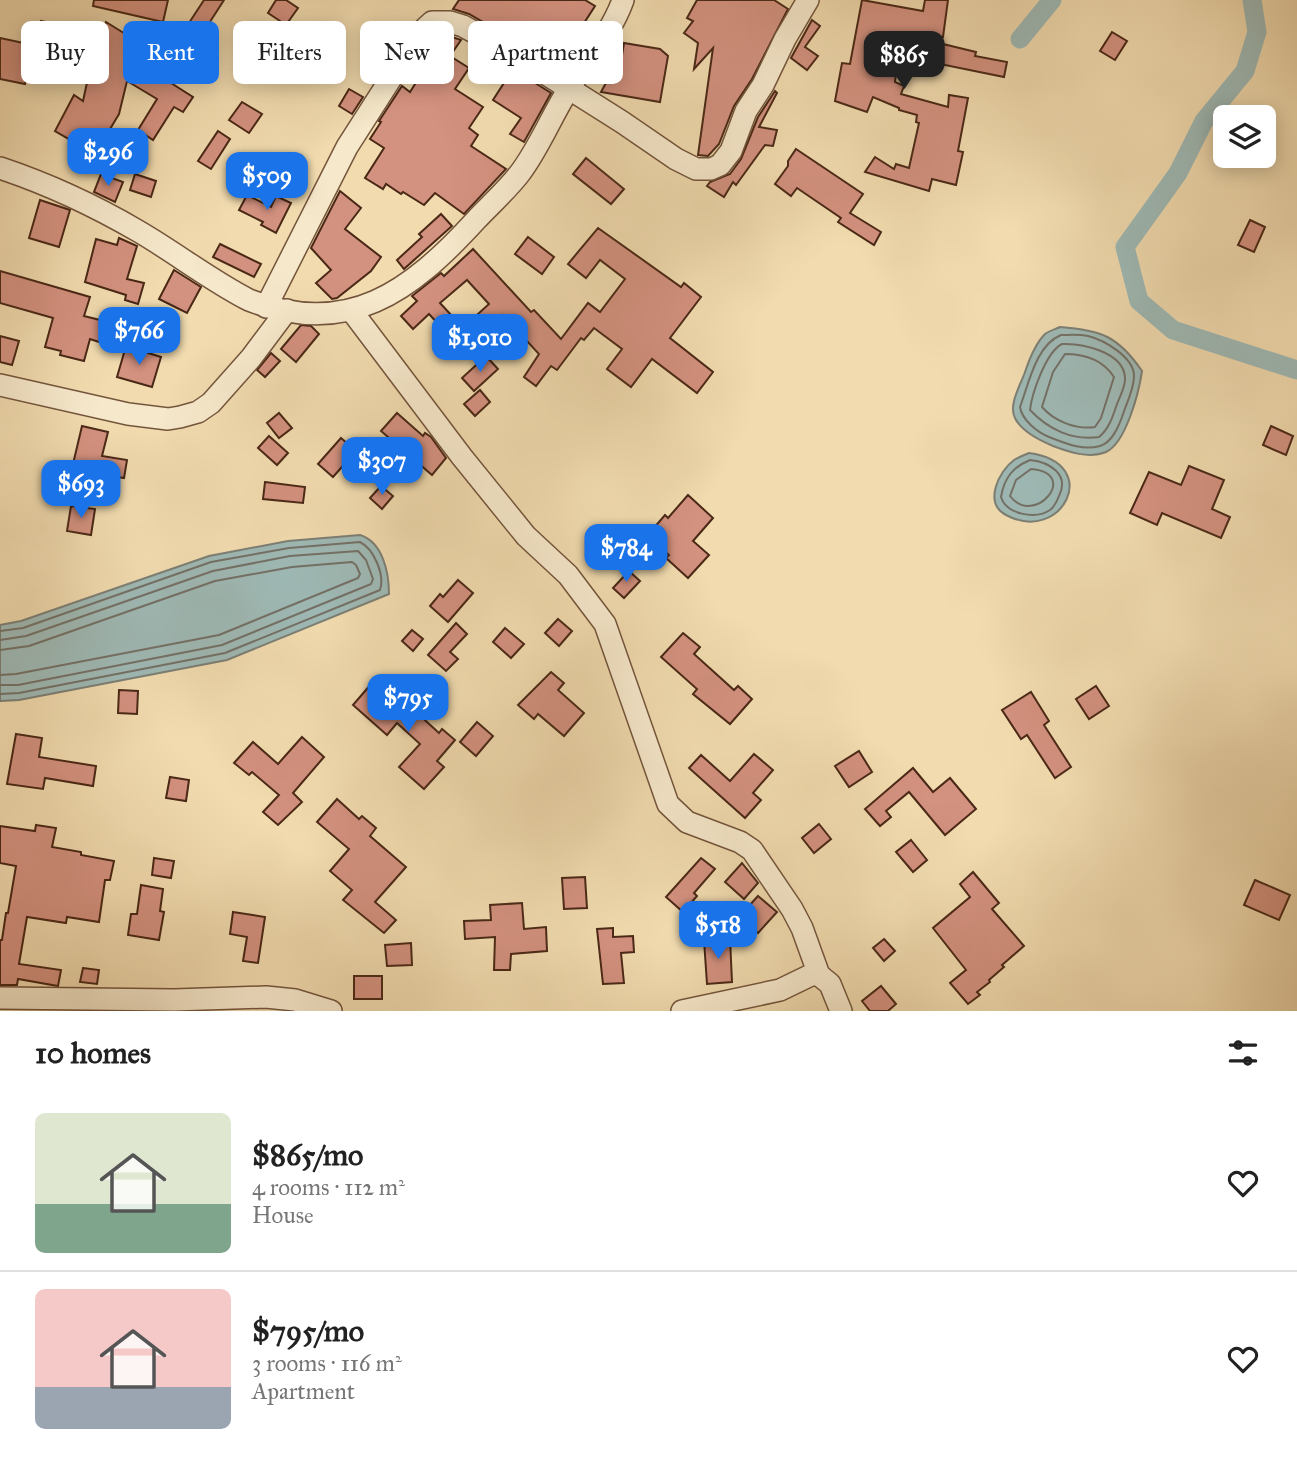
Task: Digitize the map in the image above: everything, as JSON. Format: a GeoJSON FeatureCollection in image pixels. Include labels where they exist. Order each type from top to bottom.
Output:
{"type":"FeatureCollection","features":[{"type":"Feature","properties":{"kind":"street"},"geometry":{"type":"LineString","coordinates":[[0,169],[30,178],[99,210],[139,232],[229,290],[277,309],[326,314],[361,308],[398,291],[438,259],[520,172],[569,89],[617,18],[623,0]]}},
{"type":"Feature","properties":{"kind":"street"},"geometry":{"type":"LineString","coordinates":[[0,385],[128,414],[168,419],[198,412],[211,403],[251,358],[277,309],[347,146],[420,33],[432,22],[450,22],[463,26],[516,55],[676,159],[696,169],[711,169],[720,165],[731,150],[746,111],[763,85],[808,0]]}},
{"type":"Feature","properties":{"kind":"street"},"geometry":{"type":"LineString","coordinates":[[351,310],[462,457],[526,536],[568,575],[605,624],[668,804],[687,822],[740,842],[752,850],[797,919],[818,975]]}},
{"type":"Feature","properties":{"kind":"street"},"geometry":{"type":"LineString","coordinates":[[682,1011],[780,990],[811,975],[818,975],[831,984],[841,1011]]}},
{"type":"Feature","properties":{"kind":"street"},"geometry":{"type":"LineString","coordinates":[[0,998],[174,1000],[267,997],[295,1000],[331,1011]]}},
{"type":"Feature","properties":{"kind":"water"},"geometry":{"type":"Polygon","coordinates":[[[1060,327],[1087,330],[1107,337],[1125,350],[1142,371],[1135,403],[1125,428],[1113,447],[1106,452],[1086,455],[1053,446],[1026,431],[1013,413],[1018,388],[1033,352],[1045,334],[1060,327]]]}},
{"type":"Feature","properties":{"kind":"water"},"geometry":{"type":"Polygon","coordinates":[[[1029,453],[1052,460],[1065,471],[1069,485],[1067,499],[1058,511],[1044,519],[1026,521],[999,510],[994,495],[999,479],[1008,465],[1029,453]]]}},
{"type":"Feature","properties":{"kind":"water"},"geometry":{"type":"Polygon","coordinates":[[[360,535],[374,544],[383,559],[389,594],[227,660],[19,700],[0,701],[0,625],[21,621],[209,556],[288,541],[360,535]]]}},
{"type":"Feature","properties":{"kind":"building"},"geometry":{"type":"Polygon","coordinates":[[[94,0],[168,0],[163,21],[93,6],[94,0]]]}},
{"type":"Feature","properties":{"kind":"building"},"geometry":{"type":"Polygon","coordinates":[[[204,0],[224,0],[210,21],[190,21],[204,0]]]}},
{"type":"Feature","properties":{"kind":"building"},"geometry":{"type":"Polygon","coordinates":[[[276,0],[286,0],[298,8],[289,21],[280,21],[268,13],[276,0]]]}},
{"type":"Feature","properties":{"kind":"building"},"geometry":{"type":"Polygon","coordinates":[[[459,0],[585,0],[595,6],[585,21],[481,21],[453,9],[459,0]]]}},
{"type":"Feature","properties":{"kind":"building"},"geometry":{"type":"Polygon","coordinates":[[[697,0],[774,0],[788,9],[752,79],[734,106],[719,144],[708,156],[698,155],[713,48],[694,69],[698,43],[684,33],[693,21],[687,18],[697,0]]]}},
{"type":"Feature","properties":{"kind":"building"},"geometry":{"type":"Polygon","coordinates":[[[862,0],[923,11],[925,0],[948,0],[943,37],[914,33],[912,44],[900,42],[895,82],[904,86],[901,94],[948,107],[949,95],[968,98],[958,151],[963,152],[956,185],[932,179],[929,191],[865,172],[875,157],[894,169],[896,164],[909,168],[919,123],[916,122],[917,115],[899,110],[873,97],[867,112],[835,101],[842,63],[850,64],[862,0]]]}},
{"type":"Feature","properties":{"kind":"building"},"geometry":{"type":"Polygon","coordinates":[[[812,20],[820,26],[805,47],[818,56],[807,70],[791,58],[812,20]]]}},
{"type":"Feature","properties":{"kind":"building"},"geometry":{"type":"Polygon","coordinates":[[[109,24],[123,33],[123,84],[126,84],[119,114],[98,149],[77,136],[74,142],[55,131],[74,95],[83,101],[87,84],[109,84],[109,24]]]}},
{"type":"Feature","properties":{"kind":"building"},"geometry":{"type":"Polygon","coordinates":[[[1112,32],[1127,41],[1115,60],[1100,51],[1112,32]]]}},
{"type":"Feature","properties":{"kind":"building"},"geometry":{"type":"Polygon","coordinates":[[[0,38],[21,42],[21,83],[0,79],[0,38]]]}},
{"type":"Feature","properties":{"kind":"building"},"geometry":{"type":"Polygon","coordinates":[[[454,38],[461,40],[454,50],[454,38]]]}},
{"type":"Feature","properties":{"kind":"building"},"geometry":{"type":"Polygon","coordinates":[[[624,43],[660,49],[668,56],[660,102],[601,92],[605,84],[623,84],[624,43]]]}},
{"type":"Feature","properties":{"kind":"building"},"geometry":{"type":"Polygon","coordinates":[[[943,44],[976,52],[975,56],[1007,62],[1004,77],[940,64],[943,44]]]}},
{"type":"Feature","properties":{"kind":"building"},"geometry":{"type":"Polygon","coordinates":[[[454,59],[468,67],[455,89],[483,107],[469,128],[478,135],[471,146],[506,169],[464,214],[435,193],[424,205],[386,184],[383,189],[365,178],[384,148],[370,139],[381,122],[379,121],[402,86],[410,92],[415,84],[454,84],[454,59]]]}},
{"type":"Feature","properties":{"kind":"building"},"geometry":{"type":"Polygon","coordinates":[[[132,84],[173,84],[193,97],[183,112],[174,107],[153,140],[138,130],[157,99],[132,84]]]}},
{"type":"Feature","properties":{"kind":"building"},"geometry":{"type":"Polygon","coordinates":[[[503,84],[537,84],[551,93],[524,142],[510,134],[521,118],[493,100],[503,84]]]}},
{"type":"Feature","properties":{"kind":"building"},"geometry":{"type":"Polygon","coordinates":[[[349,89],[363,97],[352,114],[339,106],[349,89]]]}},
{"type":"Feature","properties":{"kind":"building"},"geometry":{"type":"Polygon","coordinates":[[[775,91],[777,93],[759,127],[777,130],[773,146],[765,145],[736,185],[733,182],[724,197],[707,186],[710,182],[730,174],[741,159],[758,117],[775,91]]]}},
{"type":"Feature","properties":{"kind":"building"},"geometry":{"type":"Polygon","coordinates":[[[242,102],[262,114],[249,133],[229,120],[242,102]]]}},
{"type":"Feature","properties":{"kind":"building"},"geometry":{"type":"Polygon","coordinates":[[[218,131],[230,139],[211,169],[198,161],[218,131]]]}},
{"type":"Feature","properties":{"kind":"building"},"geometry":{"type":"Polygon","coordinates":[[[796,149],[863,194],[850,213],[881,232],[874,245],[838,222],[841,218],[797,188],[791,196],[775,184],[796,149]]]}},
{"type":"Feature","properties":{"kind":"building"},"geometry":{"type":"Polygon","coordinates":[[[586,158],[624,189],[611,204],[573,174],[586,158]]]}},
{"type":"Feature","properties":{"kind":"building"},"geometry":{"type":"Polygon","coordinates":[[[101,174],[123,182],[115,202],[94,192],[101,174]]]}},
{"type":"Feature","properties":{"kind":"building"},"geometry":{"type":"Polygon","coordinates":[[[135,174],[156,181],[151,197],[130,190],[135,174]]]}},
{"type":"Feature","properties":{"kind":"building"},"geometry":{"type":"Polygon","coordinates":[[[340,191],[361,208],[345,229],[381,257],[371,271],[337,298],[332,299],[316,283],[331,270],[311,248],[340,191]]]}},
{"type":"Feature","properties":{"kind":"building"},"geometry":{"type":"Polygon","coordinates":[[[247,195],[271,207],[276,196],[291,203],[276,233],[261,225],[263,222],[239,210],[247,195]]]}},
{"type":"Feature","properties":{"kind":"building"},"geometry":{"type":"Polygon","coordinates":[[[40,200],[70,210],[59,247],[29,238],[40,200]]]}},
{"type":"Feature","properties":{"kind":"building"},"geometry":{"type":"Polygon","coordinates":[[[441,214],[452,226],[404,269],[397,260],[422,237],[419,234],[441,214]]]}},
{"type":"Feature","properties":{"kind":"building"},"geometry":{"type":"Polygon","coordinates":[[[1250,220],[1265,227],[1254,252],[1238,245],[1250,220]]]}},
{"type":"Feature","properties":{"kind":"building"},"geometry":{"type":"Polygon","coordinates":[[[598,228],[681,287],[684,283],[701,297],[670,338],[713,372],[697,393],[652,359],[631,387],[607,369],[622,349],[594,328],[584,340],[581,338],[557,370],[551,366],[536,386],[524,377],[539,354],[503,315],[479,337],[467,324],[489,304],[467,280],[440,303],[464,329],[453,340],[429,314],[413,329],[401,316],[417,301],[412,296],[441,273],[444,276],[473,249],[531,312],[534,310],[561,339],[588,303],[600,312],[625,279],[600,260],[586,278],[568,264],[598,228]]]}},
{"type":"Feature","properties":{"kind":"building"},"geometry":{"type":"Polygon","coordinates":[[[528,237],[554,257],[542,274],[515,254],[528,237]]]}},
{"type":"Feature","properties":{"kind":"building"},"geometry":{"type":"Polygon","coordinates":[[[119,238],[137,246],[127,279],[144,283],[138,304],[125,300],[126,295],[85,282],[96,239],[117,245],[119,238]]]}},
{"type":"Feature","properties":{"kind":"building"},"geometry":{"type":"Polygon","coordinates":[[[220,244],[261,264],[254,277],[213,257],[220,244]]]}},
{"type":"Feature","properties":{"kind":"building"},"geometry":{"type":"Polygon","coordinates":[[[174,270],[201,287],[187,313],[159,299],[174,270]]]}},
{"type":"Feature","properties":{"kind":"building"},"geometry":{"type":"Polygon","coordinates":[[[0,271],[90,297],[84,316],[108,322],[102,343],[90,339],[84,361],[60,355],[61,351],[45,347],[53,318],[0,303],[0,271]]]}},
{"type":"Feature","properties":{"kind":"building"},"geometry":{"type":"Polygon","coordinates":[[[301,325],[311,326],[319,334],[296,362],[281,349],[301,325]]]}},
{"type":"Feature","properties":{"kind":"building"},"geometry":{"type":"Polygon","coordinates":[[[0,336],[19,341],[12,365],[0,362],[0,336]]]}},
{"type":"Feature","properties":{"kind":"building"},"geometry":{"type":"Polygon","coordinates":[[[126,346],[161,357],[152,387],[117,377],[126,346]]]}},
{"type":"Feature","properties":{"kind":"building"},"geometry":{"type":"Polygon","coordinates":[[[271,353],[280,361],[265,377],[257,370],[271,353]]]}},
{"type":"Feature","properties":{"kind":"building"},"geometry":{"type":"Polygon","coordinates":[[[486,356],[498,369],[474,391],[462,378],[486,356]]]}},
{"type":"Feature","properties":{"kind":"building"},"geometry":{"type":"Polygon","coordinates":[[[480,390],[490,402],[475,416],[464,404],[480,390]]]}},
{"type":"Feature","properties":{"kind":"building"},"geometry":{"type":"Polygon","coordinates":[[[279,413],[292,428],[279,438],[267,423],[279,413]]]}},
{"type":"Feature","properties":{"kind":"building"},"geometry":{"type":"Polygon","coordinates":[[[397,413],[423,436],[425,433],[431,437],[446,458],[432,475],[381,431],[397,413]]]}},
{"type":"Feature","properties":{"kind":"building"},"geometry":{"type":"Polygon","coordinates":[[[82,426],[108,432],[102,456],[127,460],[124,478],[105,475],[106,472],[73,464],[82,426]]]}},
{"type":"Feature","properties":{"kind":"building"},"geometry":{"type":"Polygon","coordinates":[[[1271,426],[1293,436],[1286,455],[1263,445],[1271,426]]]}},
{"type":"Feature","properties":{"kind":"building"},"geometry":{"type":"Polygon","coordinates":[[[269,436],[288,453],[277,465],[258,448],[269,436]]]}},
{"type":"Feature","properties":{"kind":"building"},"geometry":{"type":"Polygon","coordinates":[[[341,438],[356,451],[333,477],[318,464],[341,438]]]}},
{"type":"Feature","properties":{"kind":"building"},"geometry":{"type":"Polygon","coordinates":[[[1189,466],[1224,480],[1212,509],[1230,517],[1221,538],[1162,513],[1157,525],[1130,513],[1149,472],[1181,485],[1189,466]]]}},
{"type":"Feature","properties":{"kind":"building"},"geometry":{"type":"Polygon","coordinates":[[[265,482],[305,487],[303,503],[263,499],[265,482]]]}},
{"type":"Feature","properties":{"kind":"building"},"geometry":{"type":"Polygon","coordinates":[[[381,486],[393,496],[382,509],[370,498],[381,486]]]}},
{"type":"Feature","properties":{"kind":"building"},"geometry":{"type":"Polygon","coordinates":[[[688,495],[713,518],[693,541],[709,555],[688,578],[666,558],[669,555],[647,536],[665,515],[668,518],[688,495]]]}},
{"type":"Feature","properties":{"kind":"building"},"geometry":{"type":"Polygon","coordinates":[[[71,506],[95,509],[91,535],[67,531],[71,506]]]}},
{"type":"Feature","properties":{"kind":"building"},"geometry":{"type":"Polygon","coordinates":[[[614,547],[626,557],[616,568],[604,557],[614,547]]]}},
{"type":"Feature","properties":{"kind":"building"},"geometry":{"type":"Polygon","coordinates":[[[629,571],[640,581],[624,598],[613,588],[629,571]]]}},
{"type":"Feature","properties":{"kind":"building"},"geometry":{"type":"Polygon","coordinates":[[[458,580],[473,593],[448,622],[430,606],[440,594],[443,597],[458,580]]]}},
{"type":"Feature","properties":{"kind":"building"},"geometry":{"type":"Polygon","coordinates":[[[558,619],[572,631],[559,646],[545,633],[558,619]]]}},
{"type":"Feature","properties":{"kind":"building"},"geometry":{"type":"Polygon","coordinates":[[[456,623],[467,634],[450,652],[458,659],[446,671],[428,655],[456,623]]]}},
{"type":"Feature","properties":{"kind":"building"},"geometry":{"type":"Polygon","coordinates":[[[505,628],[524,644],[511,658],[493,642],[505,628]]]}},
{"type":"Feature","properties":{"kind":"building"},"geometry":{"type":"Polygon","coordinates":[[[412,630],[423,639],[413,651],[402,641],[412,630]]]}},
{"type":"Feature","properties":{"kind":"building"},"geometry":{"type":"Polygon","coordinates":[[[683,633],[700,647],[694,654],[734,690],[738,686],[752,699],[730,724],[693,694],[697,689],[661,657],[683,633]]]}},
{"type":"Feature","properties":{"kind":"building"},"geometry":{"type":"Polygon","coordinates":[[[551,672],[564,683],[558,690],[584,713],[564,736],[538,714],[534,719],[518,705],[551,672]]]}},
{"type":"Feature","properties":{"kind":"building"},"geometry":{"type":"Polygon","coordinates":[[[372,683],[411,717],[416,712],[439,733],[442,729],[455,740],[437,761],[444,767],[424,789],[399,767],[420,744],[397,723],[387,735],[353,705],[372,683]]]}},
{"type":"Feature","properties":{"kind":"building"},"geometry":{"type":"Polygon","coordinates":[[[1096,686],[1109,706],[1089,719],[1076,699],[1096,686]]]}},
{"type":"Feature","properties":{"kind":"building"},"geometry":{"type":"Polygon","coordinates":[[[119,690],[138,691],[137,714],[118,713],[119,690]]]}},
{"type":"Feature","properties":{"kind":"building"},"geometry":{"type":"Polygon","coordinates":[[[1031,692],[1049,721],[1044,725],[1071,767],[1055,778],[1027,735],[1021,739],[1002,710],[1031,692]]]}},
{"type":"Feature","properties":{"kind":"building"},"geometry":{"type":"Polygon","coordinates":[[[477,722],[493,736],[476,756],[460,742],[477,722]]]}},
{"type":"Feature","properties":{"kind":"building"},"geometry":{"type":"Polygon","coordinates":[[[16,734],[42,738],[39,757],[96,766],[93,786],[45,778],[43,789],[7,784],[16,734]]]}},
{"type":"Feature","properties":{"kind":"building"},"geometry":{"type":"Polygon","coordinates":[[[302,737],[324,757],[293,793],[302,802],[278,825],[263,812],[279,795],[252,772],[249,775],[234,763],[253,742],[278,764],[302,737]]]}},
{"type":"Feature","properties":{"kind":"building"},"geometry":{"type":"Polygon","coordinates":[[[859,751],[872,772],[849,787],[835,766],[859,751]]]}},
{"type":"Feature","properties":{"kind":"building"},"geometry":{"type":"Polygon","coordinates":[[[754,754],[773,770],[753,793],[761,800],[745,818],[689,768],[701,755],[730,781],[754,754]]]}},
{"type":"Feature","properties":{"kind":"building"},"geometry":{"type":"Polygon","coordinates":[[[913,768],[933,792],[950,778],[976,809],[945,835],[909,792],[886,811],[891,817],[880,826],[865,809],[913,768]]]}},
{"type":"Feature","properties":{"kind":"building"},"geometry":{"type":"Polygon","coordinates":[[[170,777],[189,780],[186,801],[166,798],[170,777]]]}},
{"type":"Feature","properties":{"kind":"building"},"geometry":{"type":"Polygon","coordinates":[[[337,799],[359,819],[362,816],[376,828],[370,836],[406,867],[375,902],[396,920],[384,933],[343,900],[352,890],[330,871],[349,849],[317,822],[337,799]]]}},
{"type":"Feature","properties":{"kind":"building"},"geometry":{"type":"Polygon","coordinates":[[[819,824],[831,839],[814,853],[802,838],[819,824]]]}},
{"type":"Feature","properties":{"kind":"building"},"geometry":{"type":"Polygon","coordinates":[[[36,825],[56,828],[52,847],[114,861],[110,880],[105,880],[99,922],[67,917],[66,923],[27,917],[19,964],[61,970],[58,986],[18,979],[17,985],[0,985],[0,940],[8,913],[16,866],[0,863],[0,826],[35,831],[36,825]]]}},
{"type":"Feature","properties":{"kind":"building"},"geometry":{"type":"Polygon","coordinates":[[[911,840],[927,860],[913,872],[896,852],[911,840]]]}},
{"type":"Feature","properties":{"kind":"building"},"geometry":{"type":"Polygon","coordinates":[[[154,858],[174,861],[171,878],[152,875],[154,858]]]}},
{"type":"Feature","properties":{"kind":"building"},"geometry":{"type":"Polygon","coordinates":[[[701,858],[715,869],[694,893],[697,896],[683,912],[666,897],[701,858]]]}},
{"type":"Feature","properties":{"kind":"building"},"geometry":{"type":"Polygon","coordinates":[[[742,863],[758,883],[744,899],[725,882],[742,863]]]}},
{"type":"Feature","properties":{"kind":"building"},"geometry":{"type":"Polygon","coordinates":[[[973,872],[999,903],[992,909],[1024,946],[1002,965],[1004,967],[977,992],[980,995],[968,1004],[950,983],[966,970],[933,928],[970,897],[960,884],[973,872]]]}},
{"type":"Feature","properties":{"kind":"building"},"geometry":{"type":"Polygon","coordinates":[[[585,877],[587,908],[564,909],[562,878],[585,877]]]}},
{"type":"Feature","properties":{"kind":"building"},"geometry":{"type":"Polygon","coordinates":[[[1255,880],[1290,895],[1279,920],[1244,905],[1255,880]]]}},
{"type":"Feature","properties":{"kind":"building"},"geometry":{"type":"Polygon","coordinates":[[[141,885],[163,889],[160,911],[164,912],[159,940],[128,935],[131,914],[137,914],[141,885]]]}},
{"type":"Feature","properties":{"kind":"building"},"geometry":{"type":"Polygon","coordinates":[[[758,896],[777,912],[758,933],[739,917],[758,896]]]}},
{"type":"Feature","properties":{"kind":"building"},"geometry":{"type":"Polygon","coordinates":[[[522,903],[524,929],[546,927],[547,951],[511,954],[510,970],[494,970],[495,937],[465,939],[464,921],[491,920],[490,905],[522,903]]]}},
{"type":"Feature","properties":{"kind":"building"},"geometry":{"type":"Polygon","coordinates":[[[233,912],[265,917],[258,963],[243,961],[247,937],[230,934],[233,912]]]}},
{"type":"Feature","properties":{"kind":"building"},"geometry":{"type":"Polygon","coordinates":[[[613,928],[613,937],[633,936],[634,952],[621,953],[624,983],[603,984],[597,929],[613,928]]]}},
{"type":"Feature","properties":{"kind":"building"},"geometry":{"type":"Polygon","coordinates":[[[730,939],[732,982],[707,984],[704,940],[730,939]]]}},
{"type":"Feature","properties":{"kind":"building"},"geometry":{"type":"Polygon","coordinates":[[[884,939],[895,951],[884,961],[873,948],[884,939]]]}},
{"type":"Feature","properties":{"kind":"building"},"geometry":{"type":"Polygon","coordinates":[[[411,943],[412,965],[387,966],[385,945],[411,943]]]}},
{"type":"Feature","properties":{"kind":"building"},"geometry":{"type":"Polygon","coordinates":[[[83,968],[99,970],[97,984],[80,982],[83,968]]]}},
{"type":"Feature","properties":{"kind":"building"},"geometry":{"type":"Polygon","coordinates":[[[354,976],[382,976],[382,999],[354,999],[354,976]]]}},
{"type":"Feature","properties":{"kind":"building"},"geometry":{"type":"Polygon","coordinates":[[[881,986],[896,1004],[888,1011],[870,1011],[862,1001],[881,986]]]}},
{"type":"Feature","properties":{"kind":"waterway"},"geometry":{"type":"LineString","coordinates":[[1020,39],[1052,0]]}},
{"type":"Feature","properties":{"kind":"waterway"},"geometry":{"type":"LineString","coordinates":[[1252,0],[1257,32],[1245,71],[1204,121],[1178,173],[1125,247],[1139,301],[1173,330],[1297,370]]}}]}
